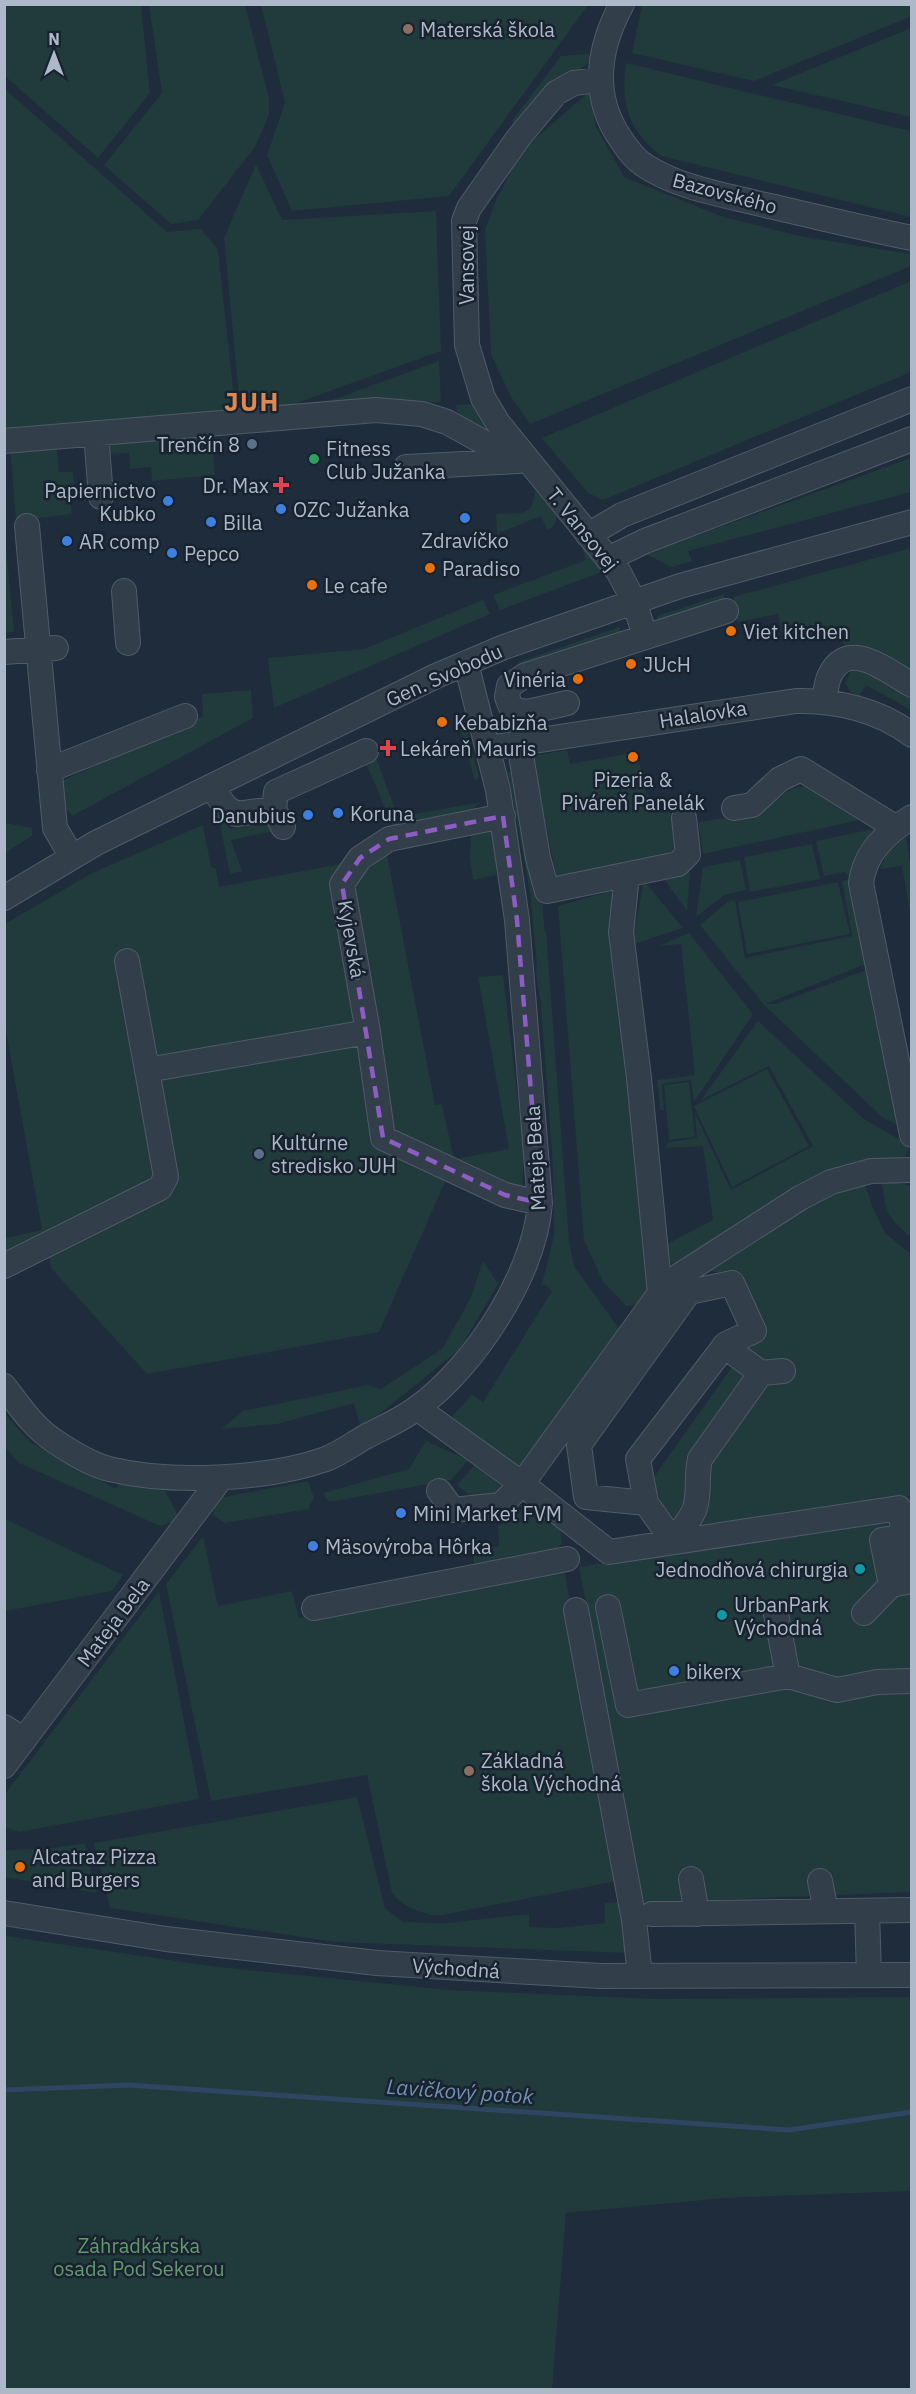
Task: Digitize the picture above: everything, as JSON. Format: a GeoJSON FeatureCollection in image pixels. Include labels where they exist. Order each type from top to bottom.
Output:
{"type":"FeatureCollection","features":[{"type":"Feature","properties":{"kind":"street","name":"Bazovského"},"geometry":{"type":"LineString","coordinates":[[622,4],[613,21],[599,80],[603,105],[612,127],[641,164],[674,181],[741,199],[912,238]]}},
{"type":"Feature","properties":{"kind":"street","name":"Vansovej"},"geometry":{"type":"LineString","coordinates":[[520,452],[483,398],[467,345],[464,221],[475,200],[519,137],[556,93],[574,83],[599,80]]}},
{"type":"Feature","properties":{"kind":"street"},"geometry":{"type":"LineString","coordinates":[[588,535],[622,515],[912,399]]}},
{"type":"Feature","properties":{"kind":"street"},"geometry":{"type":"LineString","coordinates":[[4,441],[376,410],[422,414],[447,422],[492,447],[520,452]]}},
{"type":"Feature","properties":{"kind":"street"},"geometry":{"type":"LineString","coordinates":[[96,433],[101,497]]}},
{"type":"Feature","properties":{"kind":"street"},"geometry":{"type":"LineString","coordinates":[[608,559],[645,541],[912,439]]}},
{"type":"Feature","properties":{"kind":"street"},"geometry":{"type":"LineString","coordinates":[[406,467],[520,452]]}},
{"type":"Feature","properties":{"kind":"street","name":"T. Vansovej"},"geometry":{"type":"LineString","coordinates":[[520,452],[618,571],[634,601],[645,636]]}},
{"type":"Feature","properties":{"kind":"street","name":"Gen. Svobodu"},"geometry":{"type":"LineString","coordinates":[[4,898],[72,857],[211,787],[466,663],[504,647],[680,586],[912,522]]}},
{"type":"Feature","properties":{"kind":"street"},"geometry":{"type":"LineString","coordinates":[[27,526],[47,649],[49,770],[55,828],[72,857]]}},
{"type":"Feature","properties":{"kind":"street"},"geometry":{"type":"LineString","coordinates":[[124,591],[128,643]]}},
{"type":"Feature","properties":{"kind":"street"},"geometry":{"type":"LineString","coordinates":[[567,703],[528,712],[512,710],[507,697],[509,686],[524,676],[726,611]]}},
{"type":"Feature","properties":{"kind":"street"},"geometry":{"type":"LineString","coordinates":[[4,652],[47,649]]}},
{"type":"Feature","properties":{"kind":"street"},"geometry":{"type":"LineString","coordinates":[[823,700],[830,677],[839,659],[862,657],[912,685]]}},
{"type":"Feature","properties":{"kind":"street","name":"Mateja Bela"},"geometry":{"type":"LineString","coordinates":[[4,1386],[33,1424],[51,1439],[72,1452],[107,1468],[155,1476],[221,1478],[278,1470],[327,1459],[417,1408],[463,1367],[487,1333],[520,1277],[538,1226],[540,1203],[518,920],[503,816],[466,663]]}},
{"type":"Feature","properties":{"kind":"street","name":"Halalovka"},"geometry":{"type":"LineString","coordinates":[[488,748],[769,704],[823,700],[852,706],[912,735]]}},
{"type":"Feature","properties":{"kind":"street"},"geometry":{"type":"LineString","coordinates":[[49,770],[185,716]]}},
{"type":"Feature","properties":{"kind":"street"},"geometry":{"type":"LineString","coordinates":[[519,743],[538,858],[547,891],[678,864],[688,854],[684,818]]}},
{"type":"Feature","properties":{"kind":"street"},"geometry":{"type":"LineString","coordinates":[[211,787],[226,807],[236,814],[279,818],[276,792],[366,751]]}},
{"type":"Feature","properties":{"kind":"street"},"geometry":{"type":"LineString","coordinates":[[734,808],[752,805],[780,779],[801,769],[903,822],[873,850],[863,868],[861,883],[912,1135]]}},
{"type":"Feature","properties":{"kind":"street","name":"Kyjevská"},"geometry":{"type":"LineString","coordinates":[[503,816],[389,839],[360,858],[342,884],[368,1032],[383,1138],[505,1195],[540,1203]]}},
{"type":"Feature","properties":{"kind":"street"},"geometry":{"type":"LineString","coordinates":[[627,876],[621,932],[639,1078],[660,1293]]}},
{"type":"Feature","properties":{"kind":"street"},"geometry":{"type":"LineString","coordinates":[[4,1266],[160,1188],[166,1177],[127,962]]}},
{"type":"Feature","properties":{"kind":"street"},"geometry":{"type":"LineString","coordinates":[[147,1070],[368,1032]]}},
{"type":"Feature","properties":{"kind":"street"},"geometry":{"type":"LineString","coordinates":[[646,1503],[586,1497],[579,1445],[637,1345],[660,1293],[671,1281],[800,1198],[831,1182],[870,1171],[912,1170]]}},
{"type":"Feature","properties":{"kind":"street"},"geometry":{"type":"LineString","coordinates":[[439,1491],[453,1510],[501,1505],[522,1484],[637,1345],[689,1292],[732,1283],[754,1331],[724,1346],[638,1459],[646,1503],[673,1541]]}},
{"type":"Feature","properties":{"kind":"street"},"geometry":{"type":"LineString","coordinates":[[673,1541],[694,1510],[700,1459],[772,1372],[724,1346]]}},
{"type":"Feature","properties":{"kind":"street"},"geometry":{"type":"LineString","coordinates":[[417,1408],[522,1484],[609,1552]]}},
{"type":"Feature","properties":{"kind":"street","name":"Mateja Bela"},"geometry":{"type":"LineString","coordinates":[[4,1766],[14,1733],[221,1478]]}},
{"type":"Feature","properties":{"kind":"street"},"geometry":{"type":"LineString","coordinates":[[314,1608],[567,1559],[899,1508],[904,1536],[882,1540],[905,1579],[864,1613]]}},
{"type":"Feature","properties":{"kind":"street"},"geometry":{"type":"LineString","coordinates":[[567,1559],[568,1521]]}},
{"type":"Feature","properties":{"kind":"street"},"geometry":{"type":"LineString","coordinates":[[608,1607],[628,1705],[788,1676],[837,1690],[912,1670]]}},
{"type":"Feature","properties":{"kind":"street"},"geometry":{"type":"LineString","coordinates":[[576,1610],[634,1920],[640,1976]]}},
{"type":"Feature","properties":{"kind":"street"},"geometry":{"type":"LineString","coordinates":[[776,1614],[788,1676]]}},
{"type":"Feature","properties":{"kind":"street"},"geometry":{"type":"LineString","coordinates":[[876,1678],[912,1681]]}},
{"type":"Feature","properties":{"kind":"street"},"geometry":{"type":"LineString","coordinates":[[691,1879],[697,1914]]}},
{"type":"Feature","properties":{"kind":"street"},"geometry":{"type":"LineString","coordinates":[[820,1881],[826,1911]]}},
{"type":"Feature","properties":{"kind":"street"},"geometry":{"type":"LineString","coordinates":[[652,1914],[912,1910]]}},
{"type":"Feature","properties":{"kind":"street"},"geometry":{"type":"LineString","coordinates":[[867,1911],[870,1975]]}},
{"type":"Feature","properties":{"kind":"street","name":"Východná"},"geometry":{"type":"LineString","coordinates":[[4,1913],[166,1939],[377,1963],[600,1976],[912,1975]]}},
{"type":"Feature","properties":{"kind":"highlighted area"},"geometry":{"type":"Polygon","coordinates":[[[503,816],[517,920],[540,1203],[505,1195],[383,1138],[342,884],[360,858],[389,839],[503,816]]]}},
{"type":"Feature","properties":{"kind":"green space"},"geometry":{"type":"Polygon","coordinates":[[[261,4],[588,5],[449,196],[292,211],[267,155],[285,103],[261,4]]]}},
{"type":"Feature","properties":{"kind":"green space"},"geometry":{"type":"Polygon","coordinates":[[[911,4],[912,16],[754,81],[632,53],[642,5],[911,4]]]}},
{"type":"Feature","properties":{"kind":"green space"},"geometry":{"type":"Polygon","coordinates":[[[4,5],[141,5],[150,93],[98,158],[5,76],[4,5]]]}},
{"type":"Feature","properties":{"kind":"green space"},"geometry":{"type":"Polygon","coordinates":[[[149,5],[245,5],[269,98],[269,115],[255,147],[198,220],[171,224],[104,165],[162,93],[149,5]]]}},
{"type":"Feature","properties":{"kind":"green space"},"geometry":{"type":"Polygon","coordinates":[[[911,28],[911,117],[772,85],[911,28]]]}},
{"type":"Feature","properties":{"kind":"green space"},"geometry":{"type":"Polygon","coordinates":[[[598,53],[582,67],[550,84],[536,98],[516,125],[511,122],[561,56],[598,53]]]}},
{"type":"Feature","properties":{"kind":"green space"},"geometry":{"type":"Polygon","coordinates":[[[626,63],[911,131],[911,217],[661,156],[641,137],[629,116],[624,91],[626,63]]]}},
{"type":"Feature","properties":{"kind":"green space"},"geometry":{"type":"Polygon","coordinates":[[[4,88],[167,232],[201,229],[218,250],[236,416],[5,436],[4,88]]]}},
{"type":"Feature","properties":{"kind":"green space"},"geometry":{"type":"Polygon","coordinates":[[[589,92],[596,127],[624,177],[723,217],[804,237],[911,254],[911,266],[530,424],[511,397],[491,354],[485,229],[497,198],[522,150],[589,92]]]}},
{"type":"Feature","properties":{"kind":"green space"},"geometry":{"type":"Polygon","coordinates":[[[256,164],[282,220],[436,211],[441,351],[266,414],[241,417],[224,238],[256,164]]]}},
{"type":"Feature","properties":{"kind":"green space"},"geometry":{"type":"Polygon","coordinates":[[[911,281],[911,372],[603,500],[588,493],[542,438],[911,281]]]}},
{"type":"Feature","properties":{"kind":"green space"},"geometry":{"type":"Polygon","coordinates":[[[439,361],[441,402],[318,405],[439,361]]]}},
{"type":"Feature","properties":{"kind":"green space"},"geometry":{"type":"Polygon","coordinates":[[[477,404],[507,444],[458,418],[456,405],[477,404]]]}},
{"type":"Feature","properties":{"kind":"green space"},"geometry":{"type":"Polygon","coordinates":[[[211,428],[215,475],[152,481],[151,467],[130,469],[129,453],[110,454],[109,438],[211,428]]]}},
{"type":"Feature","properties":{"kind":"green space"},"geometry":{"type":"Polygon","coordinates":[[[56,442],[59,472],[73,472],[75,494],[70,495],[72,514],[16,521],[10,446],[56,442]]]}},
{"type":"Feature","properties":{"kind":"green space"},"geometry":{"type":"Polygon","coordinates":[[[911,458],[911,492],[688,551],[692,561],[672,567],[646,554],[911,458]]]}},
{"type":"Feature","properties":{"kind":"green space"},"geometry":{"type":"Polygon","coordinates":[[[535,490],[557,516],[554,525],[547,530],[541,516],[499,533],[503,548],[498,549],[496,514],[528,510],[532,505],[535,490]]]}},
{"type":"Feature","properties":{"kind":"green space"},"geometry":{"type":"Polygon","coordinates":[[[5,537],[14,632],[4,633],[5,537]]]}},
{"type":"Feature","properties":{"kind":"green space"},"geometry":{"type":"Polygon","coordinates":[[[590,544],[607,570],[500,610],[493,595],[586,560],[582,548],[590,544]]]}},
{"type":"Feature","properties":{"kind":"green space"},"geometry":{"type":"Polygon","coordinates":[[[911,548],[911,677],[844,648],[840,630],[783,640],[778,614],[737,622],[733,597],[911,548]]]}},
{"type":"Feature","properties":{"kind":"green space"},"geometry":{"type":"Polygon","coordinates":[[[724,594],[724,604],[659,623],[657,616],[724,594]]]}},
{"type":"Feature","properties":{"kind":"green space"},"geometry":{"type":"Polygon","coordinates":[[[483,600],[490,614],[274,708],[268,658],[364,649],[483,600]]]}},
{"type":"Feature","properties":{"kind":"green space"},"geometry":{"type":"Polygon","coordinates":[[[619,627],[622,635],[520,668],[518,662],[619,627]]]}},
{"type":"Feature","properties":{"kind":"green space"},"geometry":{"type":"Polygon","coordinates":[[[855,664],[911,695],[911,710],[866,685],[859,696],[850,692],[845,682],[855,664]]]}},
{"type":"Feature","properties":{"kind":"green space"},"geometry":{"type":"Polygon","coordinates":[[[251,690],[253,718],[72,816],[63,805],[62,781],[203,716],[202,694],[251,690]]]}},
{"type":"Feature","properties":{"kind":"green space"},"geometry":{"type":"Polygon","coordinates":[[[465,722],[479,777],[475,781],[459,725],[465,722]]]}},
{"type":"Feature","properties":{"kind":"green space"},"geometry":{"type":"Polygon","coordinates":[[[567,750],[570,764],[637,752],[646,793],[681,822],[683,851],[558,885],[532,756],[567,750]]]}},
{"type":"Feature","properties":{"kind":"green space"},"geometry":{"type":"Polygon","coordinates":[[[375,755],[398,817],[481,802],[471,811],[393,826],[364,759],[375,755]]]}},
{"type":"Feature","properties":{"kind":"green space"},"geometry":{"type":"Polygon","coordinates":[[[519,771],[541,889],[545,933],[546,930],[569,1241],[574,1266],[623,1334],[519,1474],[449,1420],[472,1394],[483,1402],[552,1291],[544,1284],[541,1288],[554,1235],[553,1168],[541,1005],[530,892],[508,772],[519,771]]]}},
{"type":"Feature","properties":{"kind":"green space"},"geometry":{"type":"Polygon","coordinates":[[[812,785],[869,818],[703,854],[698,822],[763,812],[790,789],[812,785]]]}},
{"type":"Feature","properties":{"kind":"green space"},"geometry":{"type":"Polygon","coordinates":[[[224,813],[229,829],[263,821],[275,831],[231,840],[242,871],[230,874],[218,815],[224,813]]]}},
{"type":"Feature","properties":{"kind":"green space"},"geometry":{"type":"Polygon","coordinates":[[[5,823],[32,828],[32,836],[5,853],[5,823]]]}},
{"type":"Feature","properties":{"kind":"green space"},"geometry":{"type":"Polygon","coordinates":[[[203,825],[211,867],[216,869],[219,887],[387,855],[435,1105],[442,1104],[454,1159],[509,1149],[478,977],[503,975],[524,1152],[522,1188],[448,1175],[379,1332],[147,1374],[51,1268],[45,1236],[5,1258],[5,1238],[42,1230],[5,1026],[5,924],[92,873],[203,825]]]}},
{"type":"Feature","properties":{"kind":"green space"},"geometry":{"type":"Polygon","coordinates":[[[481,827],[495,833],[496,875],[473,880],[470,858],[471,831],[481,827]]]}},
{"type":"Feature","properties":{"kind":"green space"},"geometry":{"type":"Polygon","coordinates":[[[883,827],[859,870],[908,1130],[882,1117],[763,1004],[700,925],[727,902],[735,901],[745,958],[852,936],[842,881],[850,879],[845,872],[824,876],[816,841],[883,827]],[[866,964],[765,1004],[776,1004],[866,970],[877,1021],[866,964]]]}},
{"type":"Feature","properties":{"kind":"green space"},"geometry":{"type":"Polygon","coordinates":[[[906,837],[911,868],[911,917],[902,866],[880,869],[888,851],[906,837]]]}},
{"type":"Feature","properties":{"kind":"green space"},"geometry":{"type":"Polygon","coordinates":[[[812,844],[820,879],[750,892],[744,857],[812,844]]]}},
{"type":"Feature","properties":{"kind":"green space"},"geometry":{"type":"Polygon","coordinates":[[[740,860],[746,890],[724,895],[696,917],[703,867],[740,860]]]}},
{"type":"Feature","properties":{"kind":"green space"},"geometry":{"type":"Polygon","coordinates":[[[690,872],[687,911],[663,878],[690,872]]]}},
{"type":"Feature","properties":{"kind":"green space"},"geometry":{"type":"Polygon","coordinates":[[[644,881],[683,928],[631,945],[644,881]]]}},
{"type":"Feature","properties":{"kind":"green space"},"geometry":{"type":"Polygon","coordinates":[[[838,882],[850,934],[747,954],[738,902],[838,882]]]}},
{"type":"Feature","properties":{"kind":"green space"},"geometry":{"type":"Polygon","coordinates":[[[621,888],[655,1290],[644,1304],[626,1306],[603,1282],[584,1240],[558,906],[621,888]]]}},
{"type":"Feature","properties":{"kind":"green space"},"geometry":{"type":"Polygon","coordinates":[[[689,933],[753,1014],[694,1102],[691,1080],[662,1084],[664,1110],[660,1110],[657,1080],[695,1075],[681,944],[659,946],[689,933]]]}},
{"type":"Feature","properties":{"kind":"green space"},"geometry":{"type":"Polygon","coordinates":[[[758,1021],[864,1119],[907,1144],[909,1150],[899,1165],[885,1166],[679,1270],[670,1262],[667,1244],[713,1220],[703,1146],[664,1148],[669,1142],[697,1138],[695,1113],[731,1190],[813,1146],[769,1066],[701,1100],[758,1021]]]}},
{"type":"Feature","properties":{"kind":"green space"},"geometry":{"type":"Polygon","coordinates":[[[767,1069],[809,1146],[732,1187],[694,1106],[767,1069]]]}},
{"type":"Feature","properties":{"kind":"green space"},"geometry":{"type":"Polygon","coordinates":[[[689,1082],[695,1137],[669,1140],[664,1085],[689,1082]]]}},
{"type":"Feature","properties":{"kind":"green space"},"geometry":{"type":"Polygon","coordinates":[[[881,1179],[911,1186],[911,1237],[891,1218],[884,1199],[881,1179]]]}},
{"type":"Feature","properties":{"kind":"green space"},"geometry":{"type":"Polygon","coordinates":[[[864,1182],[885,1233],[911,1254],[911,1495],[898,1503],[686,1532],[665,1509],[651,1481],[744,1350],[762,1335],[738,1275],[702,1270],[840,1188],[864,1182]]]}},
{"type":"Feature","properties":{"kind":"green space"},"geometry":{"type":"Polygon","coordinates":[[[483,1261],[498,1284],[460,1349],[361,1429],[354,1403],[277,1424],[221,1429],[243,1411],[368,1385],[381,1389],[442,1349],[471,1297],[483,1261]]]}},
{"type":"Feature","properties":{"kind":"green space"},"geometry":{"type":"Polygon","coordinates":[[[4,1413],[30,1442],[116,1489],[119,1482],[162,1485],[180,1519],[160,1526],[19,1463],[5,1447],[4,1413]]]}},
{"type":"Feature","properties":{"kind":"green space"},"geometry":{"type":"Polygon","coordinates":[[[426,1441],[468,1460],[451,1480],[329,1502],[323,1493],[409,1469],[426,1441]]]}},
{"type":"Feature","properties":{"kind":"green space"},"geometry":{"type":"Polygon","coordinates":[[[478,1461],[504,1479],[504,1488],[496,1494],[472,1497],[457,1485],[478,1461]]]}},
{"type":"Feature","properties":{"kind":"green space"},"geometry":{"type":"Polygon","coordinates":[[[308,1481],[314,1498],[308,1509],[225,1523],[214,1516],[214,1499],[308,1481]]]}},
{"type":"Feature","properties":{"kind":"green space"},"geometry":{"type":"Polygon","coordinates":[[[531,1504],[560,1528],[562,1544],[548,1556],[475,1568],[472,1551],[499,1546],[498,1526],[531,1504]]]}},
{"type":"Feature","properties":{"kind":"green space"},"geometry":{"type":"Polygon","coordinates":[[[911,1512],[911,1892],[643,1903],[579,1567],[907,1515],[911,1512]]]}},
{"type":"Feature","properties":{"kind":"green space"},"geometry":{"type":"Polygon","coordinates":[[[4,1519],[123,1575],[112,1591],[5,1611],[4,1519]]]}},
{"type":"Feature","properties":{"kind":"green space"},"geometry":{"type":"Polygon","coordinates":[[[203,1536],[218,1606],[292,1591],[299,1618],[564,1569],[622,1880],[437,1916],[412,1909],[392,1893],[367,1775],[211,1801],[166,1584],[203,1536]]]}},
{"type":"Feature","properties":{"kind":"green space"},"geometry":{"type":"Polygon","coordinates":[[[159,1591],[199,1799],[19,1832],[5,1827],[5,1794],[159,1591]]]}},
{"type":"Feature","properties":{"kind":"green space"},"geometry":{"type":"Polygon","coordinates":[[[357,1797],[385,1908],[403,1922],[446,1923],[529,1914],[529,1927],[558,1928],[605,1923],[605,1903],[626,1901],[629,1953],[336,1942],[110,1908],[94,1843],[357,1797]]]}},
{"type":"Feature","properties":{"kind":"green space"},"geometry":{"type":"Polygon","coordinates":[[[85,1843],[96,1893],[5,1877],[5,1850],[48,1849],[85,1843]]]}},
{"type":"Feature","properties":{"kind":"green space","name":"Záhradkárska osada Pod Sekerou"},"geometry":{"type":"Polygon","coordinates":[[[5,1936],[218,1967],[449,1990],[656,1999],[911,1997],[911,2191],[725,2198],[566,2213],[552,2389],[5,2389],[5,1936]]]}},
{"type":"Feature","properties":{"kind":"waterway","name":"Lavičkový potok"},"geometry":{"type":"LineString","coordinates":[[4,2090],[129,2085],[789,2130],[912,2112]]}},
{"type":"Feature","properties":{"kind":"place","name":"Materská škola"},"geometry":{"type":"Point","coordinates":[408,29]}},
{"type":"Feature","properties":{"kind":"place","name":"Trenčín 8"},"geometry":{"type":"Point","coordinates":[252,444]}},
{"type":"Feature","properties":{"kind":"place","name":"Fitness Club Južanka"},"geometry":{"type":"Point","coordinates":[314,459]}},
{"type":"Feature","properties":{"kind":"place","name":"Dr. Max"},"geometry":{"type":"Point","coordinates":[281,485]}},
{"type":"Feature","properties":{"kind":"place","name":"Papiernictvo Kubko"},"geometry":{"type":"Point","coordinates":[168,501]}},
{"type":"Feature","properties":{"kind":"place","name":"OZC Južanka"},"geometry":{"type":"Point","coordinates":[281,509]}},
{"type":"Feature","properties":{"kind":"place","name":"Zdravíčko"},"geometry":{"type":"Point","coordinates":[465,518]}},
{"type":"Feature","properties":{"kind":"place","name":"Billa"},"geometry":{"type":"Point","coordinates":[211,522]}},
{"type":"Feature","properties":{"kind":"place","name":"AR comp"},"geometry":{"type":"Point","coordinates":[67,541]}},
{"type":"Feature","properties":{"kind":"place","name":"Pepco"},"geometry":{"type":"Point","coordinates":[172,553]}},
{"type":"Feature","properties":{"kind":"place","name":"Paradiso"},"geometry":{"type":"Point","coordinates":[430,568]}},
{"type":"Feature","properties":{"kind":"place","name":"Le cafe"},"geometry":{"type":"Point","coordinates":[312,585]}},
{"type":"Feature","properties":{"kind":"place","name":"Viet kitchen"},"geometry":{"type":"Point","coordinates":[731,631]}},
{"type":"Feature","properties":{"kind":"place","name":"JUcH"},"geometry":{"type":"Point","coordinates":[631,664]}},
{"type":"Feature","properties":{"kind":"place","name":"Vinéria"},"geometry":{"type":"Point","coordinates":[578,679]}},
{"type":"Feature","properties":{"kind":"place","name":"Kebabizňa"},"geometry":{"type":"Point","coordinates":[442,722]}},
{"type":"Feature","properties":{"kind":"place","name":"Lekáreň Mauris"},"geometry":{"type":"Point","coordinates":[388,748]}},
{"type":"Feature","properties":{"kind":"place","name":"Pizeria & Piváreň Panelák"},"geometry":{"type":"Point","coordinates":[633,757]}},
{"type":"Feature","properties":{"kind":"place","name":"Koruna"},"geometry":{"type":"Point","coordinates":[338,813]}},
{"type":"Feature","properties":{"kind":"place","name":"Danubius"},"geometry":{"type":"Point","coordinates":[308,815]}},
{"type":"Feature","properties":{"kind":"place","name":"Kultúrne stredisko JUH"},"geometry":{"type":"Point","coordinates":[259,1154]}},
{"type":"Feature","properties":{"kind":"place","name":"Mini Market FVM"},"geometry":{"type":"Point","coordinates":[401,1513]}},
{"type":"Feature","properties":{"kind":"place","name":"Mäsovýroba Hôrka"},"geometry":{"type":"Point","coordinates":[313,1546]}},
{"type":"Feature","properties":{"kind":"place","name":"Jednodňová chirurgia"},"geometry":{"type":"Point","coordinates":[860,1569]}},
{"type":"Feature","properties":{"kind":"place","name":"UrbanPark Východná"},"geometry":{"type":"Point","coordinates":[722,1615]}},
{"type":"Feature","properties":{"kind":"place","name":"bikerx"},"geometry":{"type":"Point","coordinates":[674,1671]}},
{"type":"Feature","properties":{"kind":"place","name":"Základná škola Východná"},"geometry":{"type":"Point","coordinates":[469,1771]}},
{"type":"Feature","properties":{"kind":"place","name":"Alcatraz Pizza and Burgers"},"geometry":{"type":"Point","coordinates":[20,1867]}},
{"type":"Feature","properties":{"kind":"district","name":"JUH"},"geometry":{"type":"Point","coordinates":[252,401]}}]}
